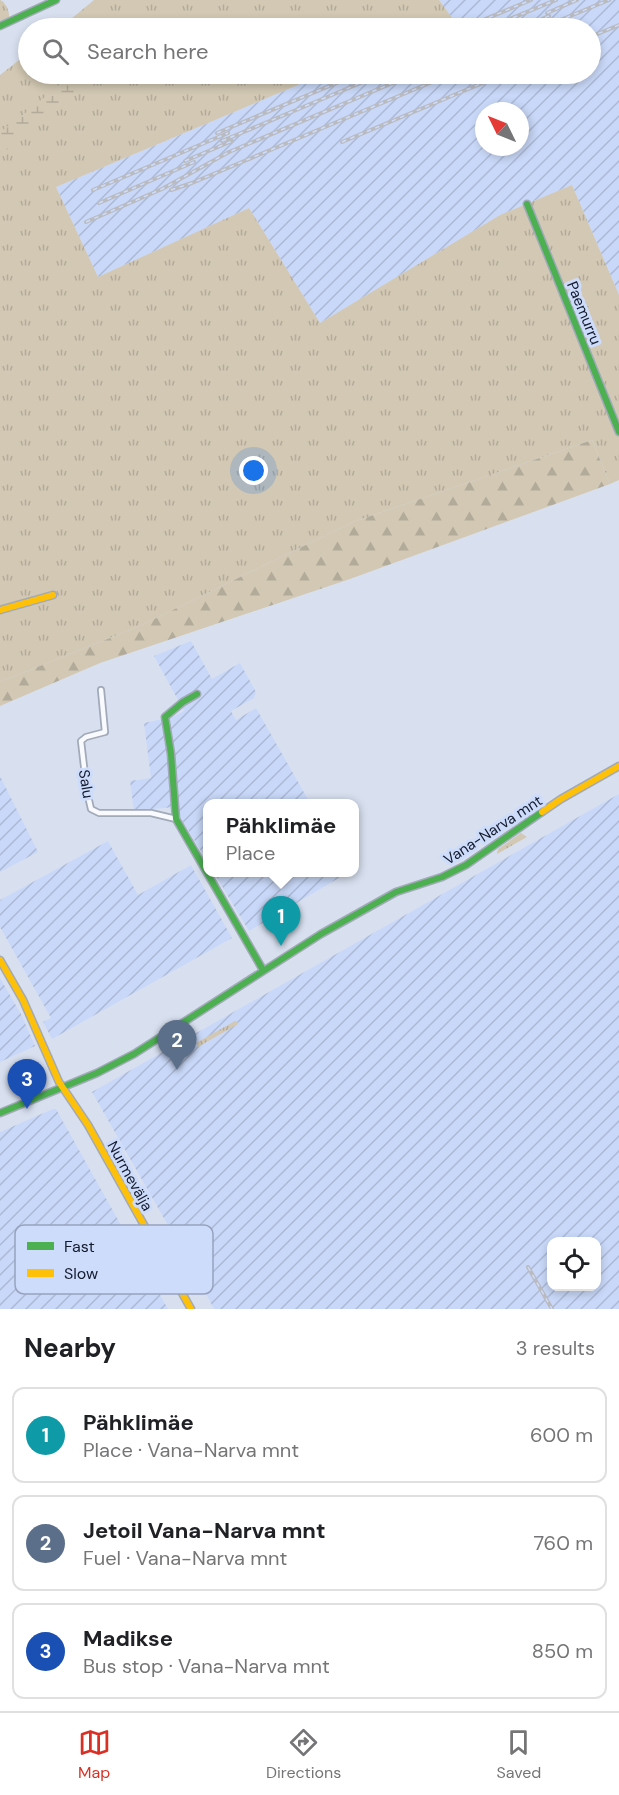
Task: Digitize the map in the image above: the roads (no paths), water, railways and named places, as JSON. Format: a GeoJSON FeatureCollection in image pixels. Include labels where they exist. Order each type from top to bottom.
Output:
{"type":"FeatureCollection","features":[{"type":"Feature","properties":{"kind":"street"},"geometry":{"type":"LineString","coordinates":[[0,26],[56,0]]}},
{"type":"Feature","properties":{"kind":"street","name":"Paemurru"},"geometry":{"type":"LineString","coordinates":[[527,204],[619,432]]}},
{"type":"Feature","properties":{"kind":"street"},"geometry":{"type":"LineString","coordinates":[[0,610],[53,595]]}},
{"type":"Feature","properties":{"kind":"street","name":"Salu"},"geometry":{"type":"LineString","coordinates":[[101,690],[105,732],[81,741],[91,808],[99,813],[151,813],[176,819]]}},
{"type":"Feature","properties":{"kind":"street"},"geometry":{"type":"LineString","coordinates":[[197,694],[165,717],[172,763],[176,819],[203,866]]}},
{"type":"Feature","properties":{"kind":"street","name":"Vana-Narva mnt"},"geometry":{"type":"LineString","coordinates":[[0,1113],[98,1073],[134,1054],[262,970],[387,897],[406,888],[442,877],[466,865],[561,799],[619,766]]}},
{"type":"Feature","properties":{"kind":"street"},"geometry":{"type":"LineString","coordinates":[[209,877],[262,970]]}},
{"type":"Feature","properties":{"kind":"street","name":"Nurmevälja"},"geometry":{"type":"LineString","coordinates":[[0,960],[22,1000],[63,1087],[88,1125],[143,1225]]}},
{"type":"Feature","properties":{"kind":"street","name":"Nurmevälja"},"geometry":{"type":"LineString","coordinates":[[182,1294],[190,1309]]}},
{"type":"Feature","properties":{"kind":"railway"},"geometry":{"type":"LineString","coordinates":[[488,18],[531,0]]}},
{"type":"Feature","properties":{"kind":"railway"},"geometry":{"type":"LineString","coordinates":[[512,18],[556,0]]}},
{"type":"Feature","properties":{"kind":"railway"},"geometry":{"type":"LineString","coordinates":[[547,13],[577,0]]}},
{"type":"Feature","properties":{"kind":"railway"},"geometry":{"type":"LineString","coordinates":[[565,18],[609,0]]}},
{"type":"Feature","properties":{"kind":"railway"},"geometry":{"type":"LineString","coordinates":[[544,18],[549,16]]}},
{"type":"Feature","properties":{"kind":"railway"},"geometry":{"type":"LineString","coordinates":[[601,32],[619,25]]}},
{"type":"Feature","properties":{"kind":"railway"},"geometry":{"type":"LineString","coordinates":[[217,133],[334,84]]}},
{"type":"Feature","properties":{"kind":"railway"},"geometry":{"type":"LineString","coordinates":[[222,141],[358,84]]}},
{"type":"Feature","properties":{"kind":"railway"},"geometry":{"type":"LineString","coordinates":[[86,222],[162,189],[229,152],[390,84]]}},
{"type":"Feature","properties":{"kind":"railway"},"geometry":{"type":"LineString","coordinates":[[171,190],[427,84]]}},
{"type":"Feature","properties":{"kind":"railway"},"geometry":{"type":"LineString","coordinates":[[342,142],[480,84]]}},
{"type":"Feature","properties":{"kind":"railway"},"geometry":{"type":"LineString","coordinates":[[93,190],[228,133]]}},
{"type":"Feature","properties":{"kind":"railway"},"geometry":{"type":"LineString","coordinates":[[185,161],[232,141]]}},
{"type":"Feature","properties":{"kind":"railway"},"geometry":{"type":"LineString","coordinates":[[99,203],[194,162]]}},
{"type":"Feature","properties":{"kind":"railway"},"geometry":{"type":"LineString","coordinates":[[528,1267],[552,1309]]}},
{"type":"Feature","properties":{"kind":"place","name":"Pähklimäe"},"geometry":{"type":"Point","coordinates":[281,946]}},
{"type":"Feature","properties":{"kind":"place","name":"Jetoil Vana-Narva mnt"},"geometry":{"type":"Point","coordinates":[177,1070]}},
{"type":"Feature","properties":{"kind":"place","name":"Madikse"},"geometry":{"type":"Point","coordinates":[27,1109]}}]}
